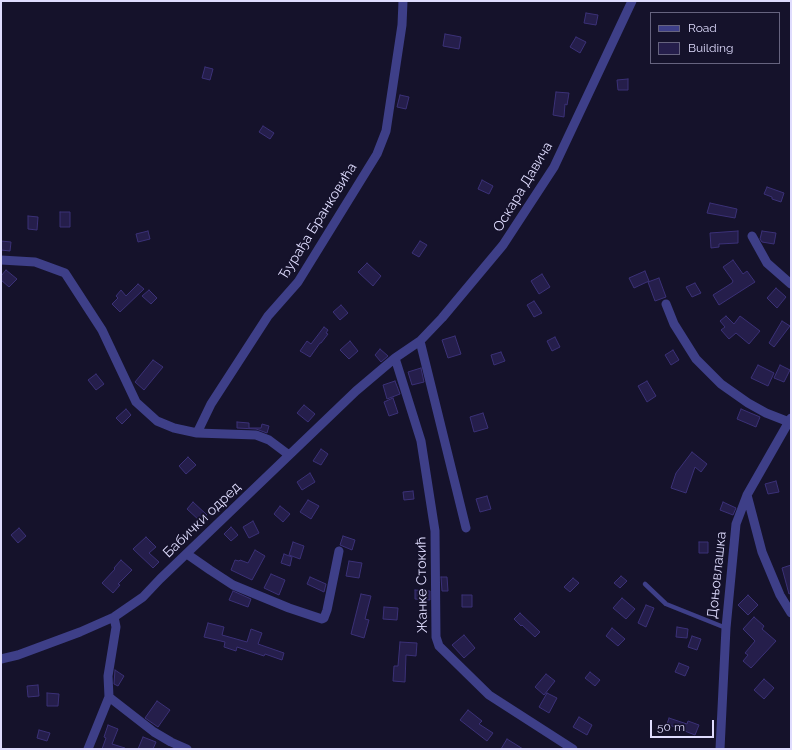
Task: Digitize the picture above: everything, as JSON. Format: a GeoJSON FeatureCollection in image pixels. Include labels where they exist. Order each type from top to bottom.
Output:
{"type":"FeatureCollection","features":[{"type":"Feature","properties":{"kind":"street","name":"Ђурађа Бранковића"},"geometry":{"type":"LineString","coordinates":[[197,433],[211,404],[268,316],[298,282],[377,154],[386,131],[402,24],[403,1]]}},
{"type":"Feature","properties":{"kind":"street","name":"Оскара Давича"},"geometry":{"type":"LineString","coordinates":[[395,358],[420,341],[442,318],[504,245],[554,167],[632,1]]}},
{"type":"Feature","properties":{"kind":"street"},"geometry":{"type":"LineString","coordinates":[[752,236],[767,263],[791,284]]}},
{"type":"Feature","properties":{"kind":"street"},"geometry":{"type":"LineString","coordinates":[[1,260],[35,262],[65,273],[102,330],[136,402],[157,421],[174,428],[197,433],[256,435],[269,440],[290,455]]}},
{"type":"Feature","properties":{"kind":"street"},"geometry":{"type":"LineString","coordinates":[[666,304],[674,324],[696,359],[722,384],[748,403],[766,413],[790,420]]}},
{"type":"Feature","properties":{"kind":"street"},"geometry":{"type":"LineString","coordinates":[[420,341],[466,528]]}},
{"type":"Feature","properties":{"kind":"street","name":"Бабички одред"},"geometry":{"type":"LineString","coordinates":[[1,659],[25,653],[80,632],[114,617],[143,597],[356,391],[395,358]]}},
{"type":"Feature","properties":{"kind":"street","name":"Жанке Стокић"},"geometry":{"type":"LineString","coordinates":[[395,358],[421,441],[434,531],[436,638],[439,646],[489,695],[573,749]]}},
{"type":"Feature","properties":{"kind":"street","name":"Доњовлашка"},"geometry":{"type":"LineString","coordinates":[[720,749],[726,628],[736,524],[747,495],[790,420]]}},
{"type":"Feature","properties":{"kind":"street"},"geometry":{"type":"LineString","coordinates":[[747,495],[762,552],[780,595],[791,613]]}},
{"type":"Feature","properties":{"kind":"street"},"geometry":{"type":"LineString","coordinates":[[187,554],[234,585],[289,608],[322,619],[324,618],[327,610],[339,552]]}},
{"type":"Feature","properties":{"kind":"street"},"geometry":{"type":"LineString","coordinates":[[88,749],[109,697],[108,676],[116,627],[114,617]]}},
{"type":"Feature","properties":{"kind":"street"},"geometry":{"type":"LineString","coordinates":[[109,697],[154,732],[187,749]]}},
{"type":"Feature","properties":{"kind":"lane"},"geometry":{"type":"LineString","coordinates":[[645,584],[666,604],[726,628]]}},
{"type":"Feature","properties":{"kind":"building"},"geometry":{"type":"Polygon","coordinates":[[[586,13],[598,15],[596,25],[584,23],[586,13]]]}},
{"type":"Feature","properties":{"kind":"building"},"geometry":{"type":"Polygon","coordinates":[[[445,34],[461,37],[459,49],[443,46],[445,34]]]}},
{"type":"Feature","properties":{"kind":"building"},"geometry":{"type":"Polygon","coordinates":[[[576,37],[586,42],[580,53],[570,47],[576,37]]]}},
{"type":"Feature","properties":{"kind":"building"},"geometry":{"type":"Polygon","coordinates":[[[205,67],[213,69],[210,80],[202,78],[205,67]]]}},
{"type":"Feature","properties":{"kind":"building"},"geometry":{"type":"Polygon","coordinates":[[[628,79],[628,90],[618,90],[617,80],[628,79]]]}},
{"type":"Feature","properties":{"kind":"building"},"geometry":{"type":"Polygon","coordinates":[[[556,92],[569,93],[567,105],[565,104],[564,117],[553,115],[556,92]]]}},
{"type":"Feature","properties":{"kind":"building"},"geometry":{"type":"Polygon","coordinates":[[[400,95],[409,97],[406,109],[397,107],[400,95]]]}},
{"type":"Feature","properties":{"kind":"building"},"geometry":{"type":"Polygon","coordinates":[[[263,126],[274,133],[270,139],[259,132],[263,126]]]}},
{"type":"Feature","properties":{"kind":"building"},"geometry":{"type":"Polygon","coordinates":[[[482,180],[493,186],[489,194],[478,189],[482,180]]]}},
{"type":"Feature","properties":{"kind":"building"},"geometry":{"type":"Polygon","coordinates":[[[767,187],[784,193],[781,202],[764,194],[767,187]]]}},
{"type":"Feature","properties":{"kind":"building"},"geometry":{"type":"Polygon","coordinates":[[[710,203],[737,209],[735,218],[707,213],[710,203]]]}},
{"type":"Feature","properties":{"kind":"building"},"geometry":{"type":"Polygon","coordinates":[[[60,212],[70,212],[70,227],[60,227],[60,212]]]}},
{"type":"Feature","properties":{"kind":"building"},"geometry":{"type":"Polygon","coordinates":[[[28,216],[38,217],[37,230],[28,229],[28,216]]]}},
{"type":"Feature","properties":{"kind":"building"},"geometry":{"type":"Polygon","coordinates":[[[148,231],[150,239],[138,242],[136,234],[148,231]]]}},
{"type":"Feature","properties":{"kind":"building"},"geometry":{"type":"Polygon","coordinates":[[[738,231],[738,243],[719,244],[719,247],[711,248],[710,233],[738,231]]]}},
{"type":"Feature","properties":{"kind":"building"},"geometry":{"type":"Polygon","coordinates":[[[762,231],[776,233],[774,244],[762,242],[760,239],[762,231]]]}},
{"type":"Feature","properties":{"kind":"building"},"geometry":{"type":"Polygon","coordinates":[[[1,241],[11,242],[10,251],[1,250],[1,241]]]}},
{"type":"Feature","properties":{"kind":"building"},"geometry":{"type":"Polygon","coordinates":[[[420,241],[427,245],[419,257],[412,253],[420,241]]]}},
{"type":"Feature","properties":{"kind":"building"},"geometry":{"type":"Polygon","coordinates":[[[733,260],[743,274],[747,271],[755,282],[719,305],[713,295],[732,283],[733,281],[723,267],[733,260]]]}},
{"type":"Feature","properties":{"kind":"building"},"geometry":{"type":"Polygon","coordinates":[[[367,263],[381,276],[373,286],[358,272],[367,263]]]}},
{"type":"Feature","properties":{"kind":"building"},"geometry":{"type":"Polygon","coordinates":[[[6,270],[17,279],[9,287],[1,280],[1,276],[6,270]]]}},
{"type":"Feature","properties":{"kind":"building"},"geometry":{"type":"Polygon","coordinates":[[[645,271],[649,281],[634,288],[629,278],[645,271]]]}},
{"type":"Feature","properties":{"kind":"building"},"geometry":{"type":"Polygon","coordinates":[[[542,274],[550,287],[539,294],[531,281],[542,274]]]}},
{"type":"Feature","properties":{"kind":"building"},"geometry":{"type":"Polygon","coordinates":[[[659,278],[666,297],[655,301],[648,282],[659,278]]]}},
{"type":"Feature","properties":{"kind":"building"},"geometry":{"type":"Polygon","coordinates":[[[695,283],[701,293],[692,297],[686,287],[695,283]]]}},
{"type":"Feature","properties":{"kind":"building"},"geometry":{"type":"Polygon","coordinates":[[[138,284],[144,289],[120,312],[112,304],[118,298],[116,296],[121,290],[126,296],[138,284]]]}},
{"type":"Feature","properties":{"kind":"building"},"geometry":{"type":"Polygon","coordinates":[[[776,288],[786,297],[777,308],[767,298],[776,288]]]}},
{"type":"Feature","properties":{"kind":"building"},"geometry":{"type":"Polygon","coordinates":[[[149,290],[157,298],[151,304],[142,296],[149,290]]]}},
{"type":"Feature","properties":{"kind":"building"},"geometry":{"type":"Polygon","coordinates":[[[534,301],[542,313],[534,317],[527,305],[534,301]]]}},
{"type":"Feature","properties":{"kind":"building"},"geometry":{"type":"Polygon","coordinates":[[[341,305],[348,313],[340,320],[333,312],[341,305]]]}},
{"type":"Feature","properties":{"kind":"building"},"geometry":{"type":"Polygon","coordinates":[[[726,316],[734,324],[740,316],[760,331],[749,344],[736,333],[729,339],[721,330],[725,327],[720,321],[726,316]]]}},
{"type":"Feature","properties":{"kind":"building"},"geometry":{"type":"Polygon","coordinates":[[[782,321],[790,326],[774,347],[769,343],[782,321]]]}},
{"type":"Feature","properties":{"kind":"building"},"geometry":{"type":"Polygon","coordinates":[[[324,327],[328,330],[326,333],[328,334],[310,357],[300,351],[307,341],[311,344],[324,327]]]}},
{"type":"Feature","properties":{"kind":"building"},"geometry":{"type":"Polygon","coordinates":[[[455,336],[461,354],[448,358],[442,340],[455,336]]]}},
{"type":"Feature","properties":{"kind":"building"},"geometry":{"type":"Polygon","coordinates":[[[555,337],[560,347],[552,351],[547,341],[555,337]]]}},
{"type":"Feature","properties":{"kind":"building"},"geometry":{"type":"Polygon","coordinates":[[[350,341],[358,351],[349,359],[340,350],[350,341]]]}},
{"type":"Feature","properties":{"kind":"building"},"geometry":{"type":"Polygon","coordinates":[[[380,349],[388,356],[381,362],[375,355],[380,349]]]}},
{"type":"Feature","properties":{"kind":"building"},"geometry":{"type":"Polygon","coordinates":[[[673,350],[679,360],[671,365],[665,355],[673,350]]]}},
{"type":"Feature","properties":{"kind":"building"},"geometry":{"type":"Polygon","coordinates":[[[501,352],[505,361],[494,365],[491,355],[501,352]]]}},
{"type":"Feature","properties":{"kind":"building"},"geometry":{"type":"Polygon","coordinates":[[[153,360],[163,367],[144,390],[135,382],[153,360]]]}},
{"type":"Feature","properties":{"kind":"building"},"geometry":{"type":"Polygon","coordinates":[[[758,365],[774,373],[768,386],[751,378],[758,365]]]}},
{"type":"Feature","properties":{"kind":"building"},"geometry":{"type":"Polygon","coordinates":[[[780,365],[790,370],[784,382],[774,378],[780,365]]]}},
{"type":"Feature","properties":{"kind":"building"},"geometry":{"type":"Polygon","coordinates":[[[421,368],[424,382],[412,385],[408,372],[421,368]]]}},
{"type":"Feature","properties":{"kind":"building"},"geometry":{"type":"Polygon","coordinates":[[[96,374],[104,384],[96,390],[88,380],[96,374]]]}},
{"type":"Feature","properties":{"kind":"building"},"geometry":{"type":"Polygon","coordinates":[[[395,381],[400,394],[387,399],[383,385],[395,381]]]}},
{"type":"Feature","properties":{"kind":"building"},"geometry":{"type":"Polygon","coordinates":[[[647,381],[656,396],[647,402],[638,386],[647,381]]]}},
{"type":"Feature","properties":{"kind":"building"},"geometry":{"type":"Polygon","coordinates":[[[393,398],[398,413],[389,416],[384,402],[393,398]]]}},
{"type":"Feature","properties":{"kind":"building"},"geometry":{"type":"Polygon","coordinates":[[[304,405],[315,414],[308,422],[297,413],[304,405]]]}},
{"type":"Feature","properties":{"kind":"building"},"geometry":{"type":"Polygon","coordinates":[[[126,409],[131,415],[122,424],[116,418],[126,409]]]}},
{"type":"Feature","properties":{"kind":"building"},"geometry":{"type":"Polygon","coordinates":[[[741,409],[760,417],[756,427],[737,419],[741,409]]]}},
{"type":"Feature","properties":{"kind":"building"},"geometry":{"type":"Polygon","coordinates":[[[483,413],[488,428],[474,432],[470,417],[483,413]]]}},
{"type":"Feature","properties":{"kind":"building"},"geometry":{"type":"Polygon","coordinates":[[[237,422],[249,423],[249,428],[261,428],[262,424],[269,426],[267,433],[256,429],[237,428],[237,422]]]}},
{"type":"Feature","properties":{"kind":"building"},"geometry":{"type":"Polygon","coordinates":[[[321,449],[328,454],[321,465],[313,461],[321,449]]]}},
{"type":"Feature","properties":{"kind":"building"},"geometry":{"type":"Polygon","coordinates":[[[692,452],[707,464],[701,472],[695,467],[686,493],[671,488],[676,473],[692,452]]]}},
{"type":"Feature","properties":{"kind":"building"},"geometry":{"type":"Polygon","coordinates":[[[188,457],[196,465],[186,474],[179,466],[188,457]]]}},
{"type":"Feature","properties":{"kind":"building"},"geometry":{"type":"Polygon","coordinates":[[[310,473],[315,482],[302,490],[297,482],[310,473]]]}},
{"type":"Feature","properties":{"kind":"building"},"geometry":{"type":"Polygon","coordinates":[[[776,481],[779,492],[768,494],[765,484],[776,481]]]}},
{"type":"Feature","properties":{"kind":"building"},"geometry":{"type":"Polygon","coordinates":[[[413,491],[414,499],[404,500],[403,492],[413,491]]]}},
{"type":"Feature","properties":{"kind":"building"},"geometry":{"type":"Polygon","coordinates":[[[487,496],[491,509],[480,512],[476,499],[487,496]]]}},
{"type":"Feature","properties":{"kind":"building"},"geometry":{"type":"Polygon","coordinates":[[[308,500],[319,506],[311,519],[300,512],[308,500]]]}},
{"type":"Feature","properties":{"kind":"building"},"geometry":{"type":"Polygon","coordinates":[[[193,502],[207,515],[201,522],[187,509],[193,502]]]}},
{"type":"Feature","properties":{"kind":"building"},"geometry":{"type":"Polygon","coordinates":[[[723,502],[736,508],[733,515],[720,510],[723,502]]]}},
{"type":"Feature","properties":{"kind":"building"},"geometry":{"type":"Polygon","coordinates":[[[280,506],[290,514],[283,522],[274,514],[280,506]]]}},
{"type":"Feature","properties":{"kind":"building"},"geometry":{"type":"Polygon","coordinates":[[[253,521],[259,533],[249,538],[243,527],[253,521]]]}},
{"type":"Feature","properties":{"kind":"building"},"geometry":{"type":"Polygon","coordinates":[[[231,527],[238,535],[231,541],[224,534],[231,527]]]}},
{"type":"Feature","properties":{"kind":"building"},"geometry":{"type":"Polygon","coordinates":[[[19,528],[26,536],[18,543],[11,535],[19,528]]]}},
{"type":"Feature","properties":{"kind":"building"},"geometry":{"type":"Polygon","coordinates":[[[343,536],[355,540],[352,550],[340,545],[343,536]]]}},
{"type":"Feature","properties":{"kind":"building"},"geometry":{"type":"Polygon","coordinates":[[[146,537],[156,547],[149,553],[159,562],[153,568],[133,549],[146,537]]]}},
{"type":"Feature","properties":{"kind":"building"},"geometry":{"type":"Polygon","coordinates":[[[293,542],[304,546],[300,559],[289,555],[293,542]]]}},
{"type":"Feature","properties":{"kind":"building"},"geometry":{"type":"Polygon","coordinates":[[[699,542],[708,542],[708,553],[699,553],[699,542]]]}},
{"type":"Feature","properties":{"kind":"building"},"geometry":{"type":"Polygon","coordinates":[[[255,550],[265,556],[252,580],[231,570],[235,560],[248,563],[255,550]]]}},
{"type":"Feature","properties":{"kind":"building"},"geometry":{"type":"Polygon","coordinates":[[[284,554],[292,557],[290,566],[281,563],[284,554]]]}},
{"type":"Feature","properties":{"kind":"building"},"geometry":{"type":"Polygon","coordinates":[[[121,560],[132,570],[118,584],[120,585],[113,593],[102,583],[121,560]]]}},
{"type":"Feature","properties":{"kind":"building"},"geometry":{"type":"Polygon","coordinates":[[[349,561],[362,563],[359,578],[346,576],[349,561]]]}},
{"type":"Feature","properties":{"kind":"building"},"geometry":{"type":"Polygon","coordinates":[[[791,565],[791,593],[789,594],[782,568],[791,565]]]}},
{"type":"Feature","properties":{"kind":"building"},"geometry":{"type":"Polygon","coordinates":[[[271,574],[285,580],[279,595],[264,588],[271,574]]]}},
{"type":"Feature","properties":{"kind":"building"},"geometry":{"type":"Polygon","coordinates":[[[621,576],[627,581],[620,588],[614,583],[621,576]]]}},
{"type":"Feature","properties":{"kind":"building"},"geometry":{"type":"Polygon","coordinates":[[[310,577],[326,584],[324,592],[307,584],[310,577]]]}},
{"type":"Feature","properties":{"kind":"building"},"geometry":{"type":"Polygon","coordinates":[[[441,577],[447,577],[448,591],[442,591],[441,577]]]}},
{"type":"Feature","properties":{"kind":"building"},"geometry":{"type":"Polygon","coordinates":[[[573,578],[579,583],[570,592],[564,587],[573,578]]]}},
{"type":"Feature","properties":{"kind":"building"},"geometry":{"type":"Polygon","coordinates":[[[415,590],[430,591],[430,600],[415,599],[415,590]]]}},
{"type":"Feature","properties":{"kind":"building"},"geometry":{"type":"Polygon","coordinates":[[[233,591],[251,599],[248,607],[229,600],[233,591]]]}},
{"type":"Feature","properties":{"kind":"building"},"geometry":{"type":"Polygon","coordinates":[[[361,594],[371,596],[365,619],[369,620],[364,638],[351,634],[361,594]]]}},
{"type":"Feature","properties":{"kind":"building"},"geometry":{"type":"Polygon","coordinates":[[[462,595],[472,595],[472,607],[462,607],[462,595]]]}},
{"type":"Feature","properties":{"kind":"building"},"geometry":{"type":"Polygon","coordinates":[[[748,595],[758,605],[748,615],[738,605],[748,595]]]}},
{"type":"Feature","properties":{"kind":"building"},"geometry":{"type":"Polygon","coordinates":[[[622,598],[635,609],[626,619],[613,608],[622,598]]]}},
{"type":"Feature","properties":{"kind":"building"},"geometry":{"type":"Polygon","coordinates":[[[646,605],[654,608],[646,627],[638,623],[646,605]]]}},
{"type":"Feature","properties":{"kind":"building"},"geometry":{"type":"Polygon","coordinates":[[[384,607],[398,608],[397,620],[383,619],[384,607]]]}},
{"type":"Feature","properties":{"kind":"building"},"geometry":{"type":"Polygon","coordinates":[[[520,613],[540,632],[535,637],[514,619],[520,613]]]}},
{"type":"Feature","properties":{"kind":"building"},"geometry":{"type":"Polygon","coordinates":[[[754,617],[764,626],[762,629],[776,641],[751,668],[743,661],[748,655],[745,653],[755,641],[743,629],[754,617]]]}},
{"type":"Feature","properties":{"kind":"building"},"geometry":{"type":"Polygon","coordinates":[[[208,623],[224,627],[222,635],[247,642],[251,629],[262,633],[258,644],[284,653],[282,660],[237,647],[236,651],[224,647],[225,642],[204,637],[208,623]]]}},
{"type":"Feature","properties":{"kind":"building"},"geometry":{"type":"Polygon","coordinates":[[[677,627],[688,629],[687,638],[676,637],[677,627]]]}},
{"type":"Feature","properties":{"kind":"building"},"geometry":{"type":"Polygon","coordinates":[[[612,628],[625,639],[618,646],[606,636],[612,628]]]}},
{"type":"Feature","properties":{"kind":"building"},"geometry":{"type":"Polygon","coordinates":[[[464,635],[475,648],[464,658],[452,645],[464,635]]]}},
{"type":"Feature","properties":{"kind":"building"},"geometry":{"type":"Polygon","coordinates":[[[692,636],[701,639],[697,650],[688,647],[692,636]]]}},
{"type":"Feature","properties":{"kind":"building"},"geometry":{"type":"Polygon","coordinates":[[[400,642],[417,643],[416,656],[406,655],[405,682],[393,681],[394,666],[398,666],[400,642]]]}},
{"type":"Feature","properties":{"kind":"building"},"geometry":{"type":"Polygon","coordinates":[[[679,663],[689,667],[685,676],[675,672],[679,663]]]}},
{"type":"Feature","properties":{"kind":"building"},"geometry":{"type":"Polygon","coordinates":[[[115,670],[124,676],[118,686],[114,684],[115,670]]]}},
{"type":"Feature","properties":{"kind":"building"},"geometry":{"type":"Polygon","coordinates":[[[590,672],[600,680],[595,686],[585,678],[590,672]]]}},
{"type":"Feature","properties":{"kind":"building"},"geometry":{"type":"Polygon","coordinates":[[[546,674],[555,681],[544,695],[535,687],[546,674]]]}},
{"type":"Feature","properties":{"kind":"building"},"geometry":{"type":"Polygon","coordinates":[[[764,679],[774,688],[764,699],[754,690],[764,679]]]}},
{"type":"Feature","properties":{"kind":"building"},"geometry":{"type":"Polygon","coordinates":[[[38,685],[39,696],[28,697],[27,686],[38,685]]]}},
{"type":"Feature","properties":{"kind":"building"},"geometry":{"type":"Polygon","coordinates":[[[47,693],[59,694],[58,706],[47,706],[47,693]]]}},
{"type":"Feature","properties":{"kind":"building"},"geometry":{"type":"Polygon","coordinates":[[[547,693],[557,698],[549,713],[539,707],[547,693]]]}},
{"type":"Feature","properties":{"kind":"building"},"geometry":{"type":"Polygon","coordinates":[[[157,701],[170,710],[158,727],[145,718],[157,701]]]}},
{"type":"Feature","properties":{"kind":"building"},"geometry":{"type":"Polygon","coordinates":[[[468,710],[482,721],[479,724],[493,733],[487,741],[460,720],[468,710]]]}},
{"type":"Feature","properties":{"kind":"building"},"geometry":{"type":"Polygon","coordinates":[[[579,717],[592,725],[587,735],[573,727],[579,717]]]}},
{"type":"Feature","properties":{"kind":"building"},"geometry":{"type":"Polygon","coordinates":[[[669,718],[687,724],[688,721],[699,725],[695,735],[667,724],[669,718]]]}},
{"type":"Feature","properties":{"kind":"building"},"geometry":{"type":"Polygon","coordinates":[[[108,725],[118,729],[112,744],[125,749],[102,749],[106,738],[104,737],[108,725]]]}},
{"type":"Feature","properties":{"kind":"building"},"geometry":{"type":"Polygon","coordinates":[[[39,730],[50,733],[47,741],[37,738],[39,730]]]}},
{"type":"Feature","properties":{"kind":"building"},"geometry":{"type":"Polygon","coordinates":[[[143,737],[156,742],[153,749],[138,749],[143,737]]]}},
{"type":"Feature","properties":{"kind":"building"},"geometry":{"type":"Polygon","coordinates":[[[507,739],[523,749],[501,749],[507,739]]]}}]}
